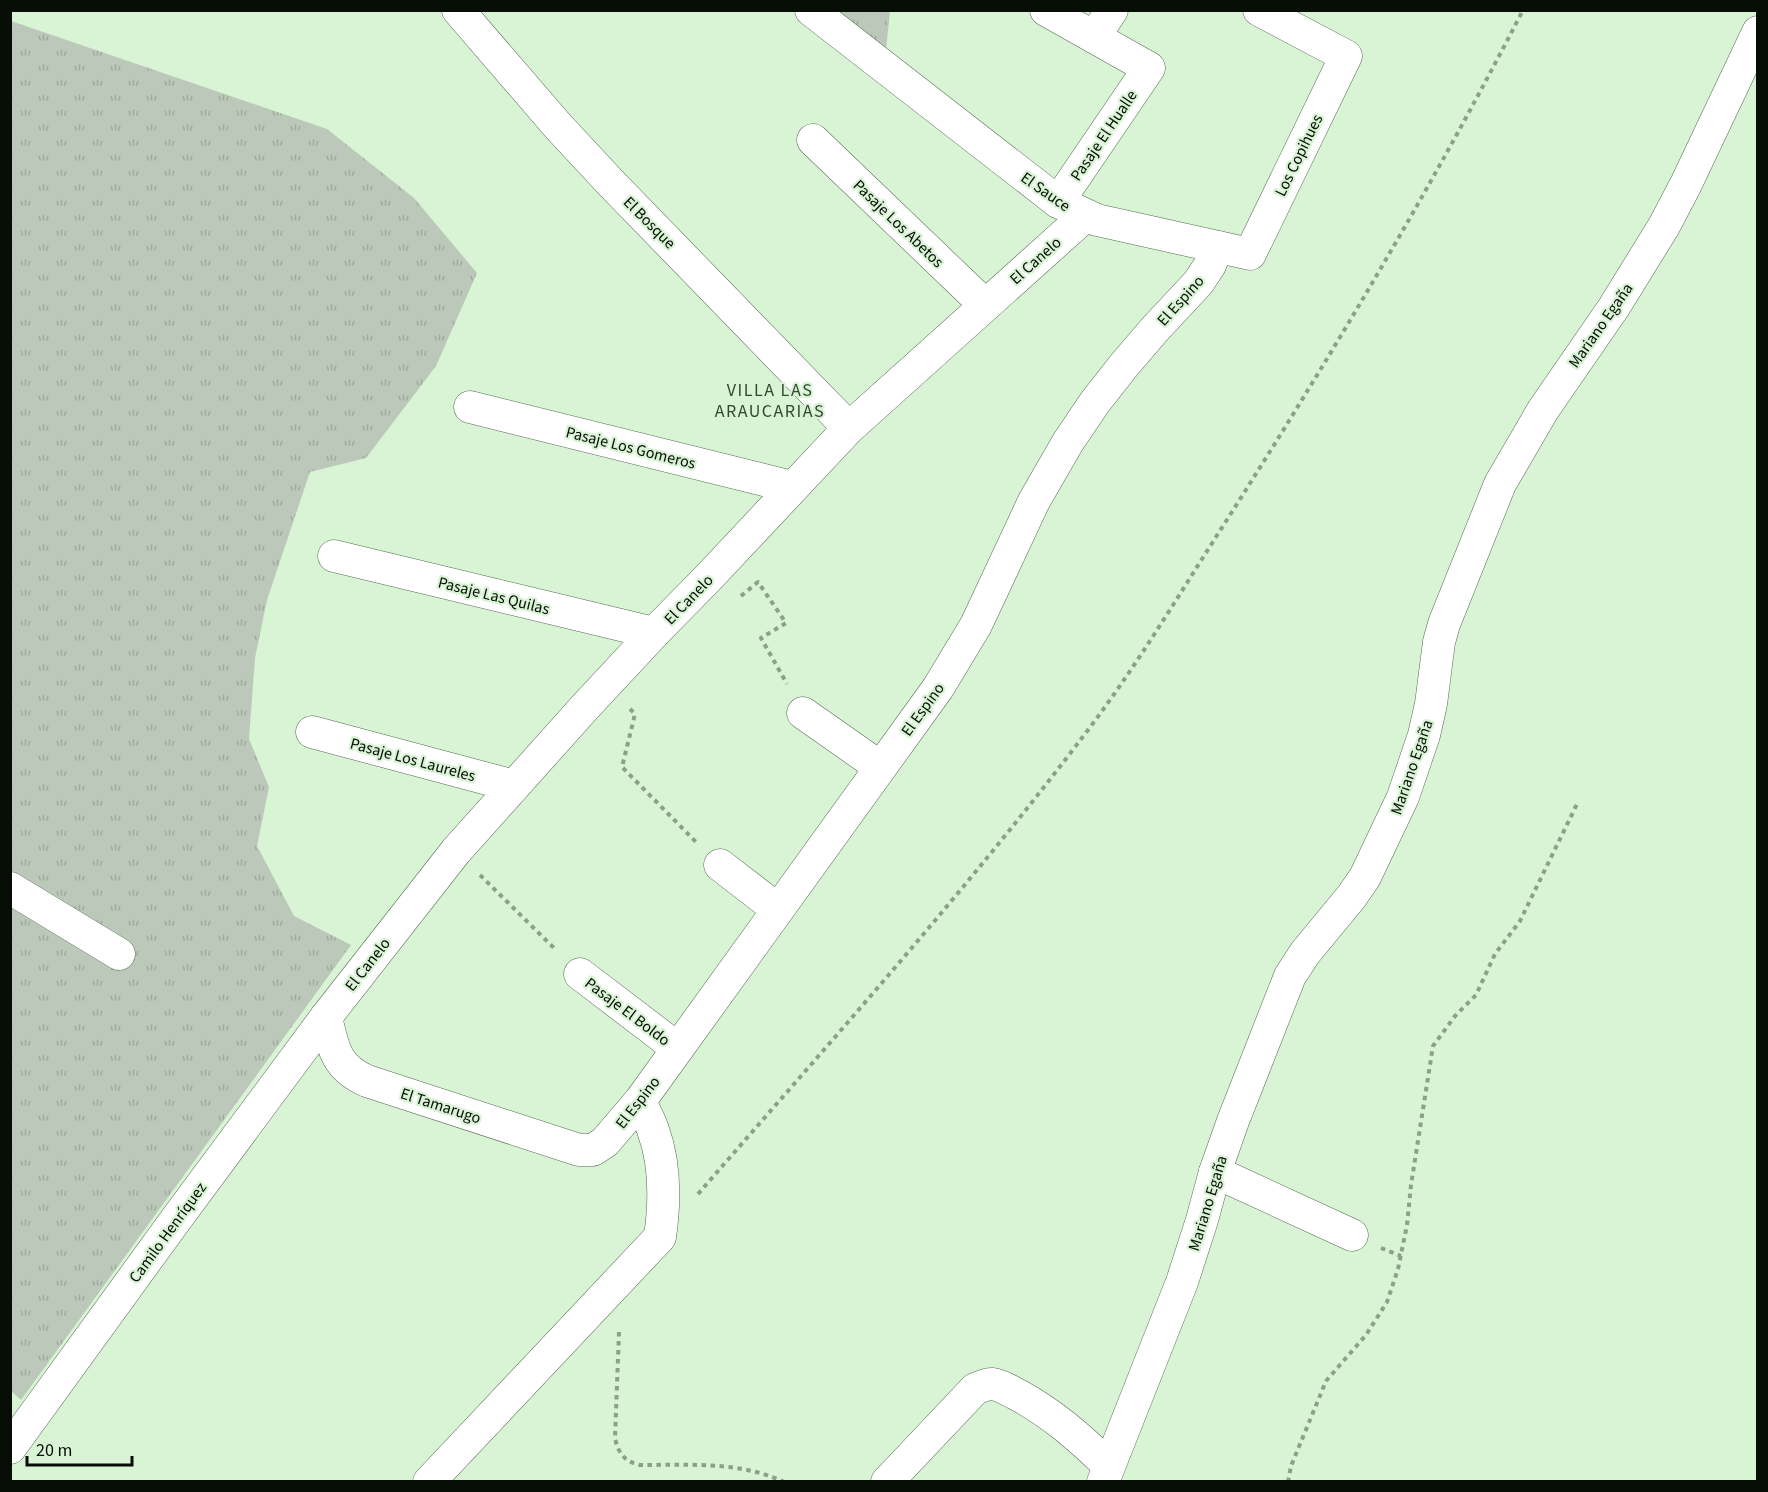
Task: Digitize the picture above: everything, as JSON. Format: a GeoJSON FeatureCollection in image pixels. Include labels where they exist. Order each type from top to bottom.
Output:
{"type":"FeatureCollection","features":[{"type":"Feature","properties":{"kind":"street","name":"El Bosque"},"geometry":{"type":"LineString","coordinates":[[458,10],[557,125],[610,182],[849,428]]}},
{"type":"Feature","properties":{"kind":"street","name":"El Sauce"},"geometry":{"type":"LineString","coordinates":[[811,10],[1058,202],[1085,216],[1110,224],[1250,254]]}},
{"type":"Feature","properties":{"kind":"street"},"geometry":{"type":"LineString","coordinates":[[1046,10],[1094,37],[1112,10]]}},
{"type":"Feature","properties":{"kind":"street","name":"Los Copihues"},"geometry":{"type":"LineString","coordinates":[[1250,254],[1346,56],[1259,10]]}},
{"type":"Feature","properties":{"kind":"street","name":"Mariano Egaña"},"geometry":{"type":"LineString","coordinates":[[1106,1474],[1182,1282],[1233,1121],[1290,976],[1305,952],[1365,877],[1403,797],[1424,735],[1444,624],[1500,484],[1543,410],[1614,307],[1664,226],[1758,32]]}},
{"type":"Feature","properties":{"kind":"street","name":"Pasaje El Hualle"},"geometry":{"type":"LineString","coordinates":[[1058,202],[1149,68],[1094,37]]}},
{"type":"Feature","properties":{"kind":"street","name":"Pasaje Los Abetos"},"geometry":{"type":"LineString","coordinates":[[813,140],[985,305]]}},
{"type":"Feature","properties":{"kind":"street","name":"El Canelo"},"geometry":{"type":"LineString","coordinates":[[326,1017],[456,851],[654,633],[792,487],[849,428],[1085,216]]}},
{"type":"Feature","properties":{"kind":"street","name":"El Espino"},"geometry":{"type":"LineString","coordinates":[[593,1150],[605,1142],[640,1101],[938,688],[957,659],[993,590],[1034,501],[1068,442],[1095,402],[1125,364],[1198,283],[1210,265],[1217,246]]}},
{"type":"Feature","properties":{"kind":"street","name":"Pasaje Los Gomeros"},"geometry":{"type":"LineString","coordinates":[[470,407],[792,487]]}},
{"type":"Feature","properties":{"kind":"street","name":"Pasaje Las Quilas"},"geometry":{"type":"LineString","coordinates":[[334,556],[654,633]]}},
{"type":"Feature","properties":{"kind":"street"},"geometry":{"type":"LineString","coordinates":[[803,713],[880,766]]}},
{"type":"Feature","properties":{"kind":"street","name":"Pasaje Los Laureles"},"geometry":{"type":"LineString","coordinates":[[312,732],[514,786]]}},
{"type":"Feature","properties":{"kind":"street"},"geometry":{"type":"LineString","coordinates":[[720,866],[777,909]]}},
{"type":"Feature","properties":{"kind":"street"},"geometry":{"type":"LineString","coordinates":[[10,888],[118,954]]}},
{"type":"Feature","properties":{"kind":"street","name":"Pasaje El Boldo"},"geometry":{"type":"LineString","coordinates":[[580,974],[677,1048]]}},
{"type":"Feature","properties":{"kind":"street","name":"El Tamarugo"},"geometry":{"type":"LineString","coordinates":[[326,1017],[334,1050],[344,1067],[367,1082],[579,1150],[593,1150]]}},
{"type":"Feature","properties":{"kind":"street","name":"Camilo Henríquez"},"geometry":{"type":"LineString","coordinates":[[10,1448],[326,1017]]}},
{"type":"Feature","properties":{"kind":"street"},"geometry":{"type":"LineString","coordinates":[[429,1482],[660,1237],[664,1209],[659,1153],[653,1130],[640,1101]]}},
{"type":"Feature","properties":{"kind":"street"},"geometry":{"type":"LineString","coordinates":[[1215,1172],[1352,1235]]}},
{"type":"Feature","properties":{"kind":"street"},"geometry":{"type":"LineString","coordinates":[[887,1482],[975,1389],[994,1384],[1037,1405],[1059,1420],[1079,1437],[1106,1474]]}},
{"type":"Feature","properties":{"kind":"path"},"geometry":{"type":"LineString","coordinates":[[660,1237],[974,875],[1094,722],[1153,635],[1321,369],[1467,118],[1524,10]]}},
{"type":"Feature","properties":{"kind":"path"},"geometry":{"type":"LineString","coordinates":[[708,578],[730,605],[758,582],[786,623],[760,638],[803,713]]}},
{"type":"Feature","properties":{"kind":"path"},"geometry":{"type":"LineString","coordinates":[[627,706],[635,714],[622,767],[720,866]]}},
{"type":"Feature","properties":{"kind":"path"},"geometry":{"type":"LineString","coordinates":[[1288,1482],[1291,1466],[1326,1381],[1366,1335],[1387,1302],[1398,1269],[1407,1224],[1433,1046],[1455,1016],[1476,995],[1495,954],[1520,921],[1577,804]]}},
{"type":"Feature","properties":{"kind":"path"},"geometry":{"type":"LineString","coordinates":[[456,851],[580,974]]}},
{"type":"Feature","properties":{"kind":"path"},"geometry":{"type":"LineString","coordinates":[[621,1278],[615,1438],[617,1448],[623,1457],[631,1463],[640,1465],[729,1467],[759,1473],[784,1482]]}},
{"type":"Feature","properties":{"kind":"green space"},"geometry":{"type":"Polygon","coordinates":[[[834,11],[890,11],[886,50],[834,11]]]}},
{"type":"Feature","properties":{"kind":"green space"},"geometry":{"type":"Polygon","coordinates":[[[11,21],[327,129],[414,198],[477,273],[436,366],[366,458],[310,472],[267,600],[255,658],[249,739],[269,787],[257,846],[294,916],[351,945],[21,1400],[11,1391],[11,21]]]}},
{"type":"Feature","properties":{"kind":"district","name":"VILLA LAS ARAUCARIAS"},"geometry":{"type":"Point","coordinates":[770,400]}}]}
